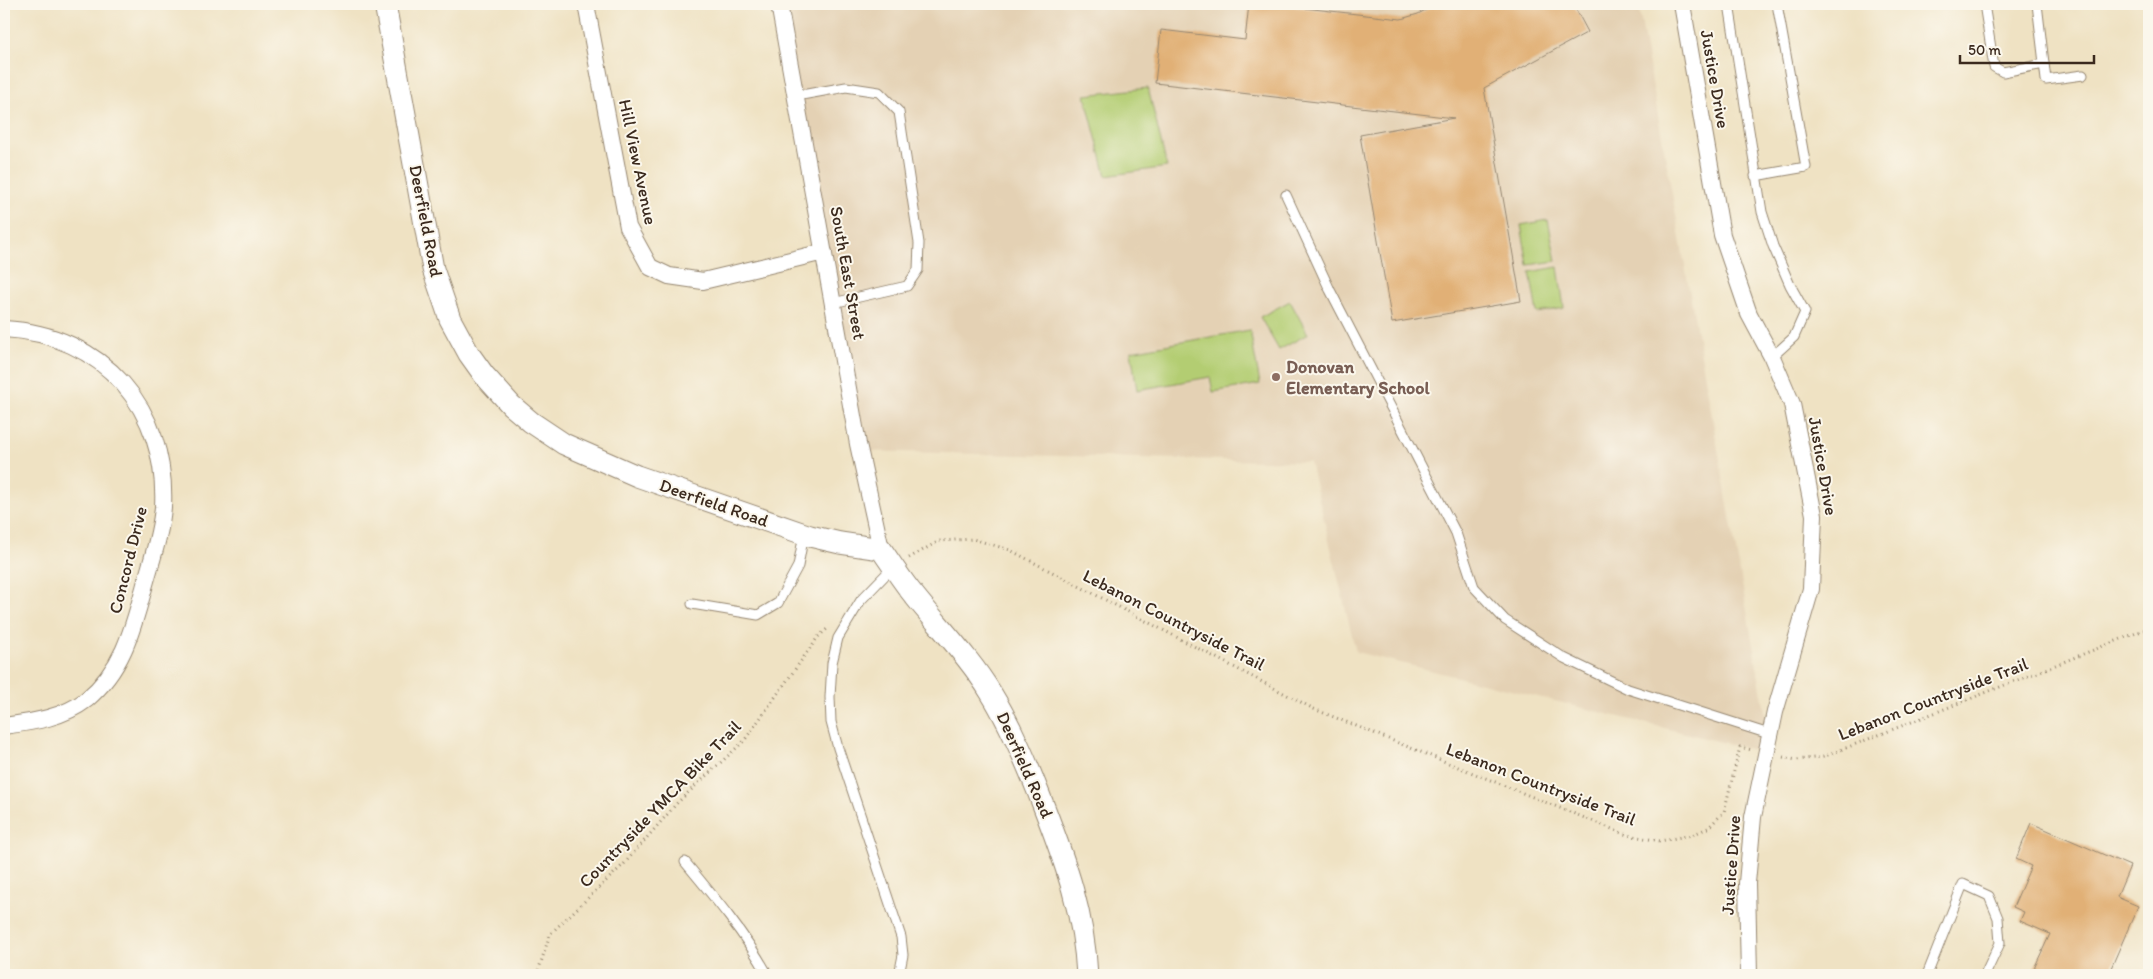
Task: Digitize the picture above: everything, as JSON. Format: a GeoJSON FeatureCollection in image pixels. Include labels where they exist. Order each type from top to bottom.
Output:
{"type":"FeatureCollection","features":[{"type":"Feature","properties":{"kind":"street","name":"Deerfield Road"},"geometry":{"type":"LineString","coordinates":[[385,4],[433,269],[450,319],[469,354],[484,375],[511,405],[530,422],[564,444],[637,476],[804,534],[840,543],[881,548],[908,588],[968,660],[991,693],[1011,729],[1033,778],[1067,866],[1085,945],[1086,975]]}},
{"type":"Feature","properties":{"kind":"street","name":"Hill View Avenue"},"geometry":{"type":"LineString","coordinates":[[586,4],[628,226],[650,267],[669,276],[704,281],[824,252]]}},
{"type":"Feature","properties":{"kind":"street","name":"South East Street"},"geometry":{"type":"LineString","coordinates":[[779,4],[858,444],[881,548]]}},
{"type":"Feature","properties":{"kind":"street","name":"Justice Drive"},"geometry":{"type":"LineString","coordinates":[[1682,4],[1722,235],[1749,314],[1772,357],[1792,404],[1814,515],[1811,588],[1770,734],[1753,816],[1747,883],[1749,975]]}},
{"type":"Feature","properties":{"kind":"street","name":"Concord Drive"},"geometry":{"type":"LineString","coordinates":[[4,329],[26,330],[65,341],[102,364],[128,390],[149,423],[156,442],[163,476],[163,509],[157,540],[140,603],[125,650],[112,673],[84,701],[73,708],[49,718],[4,726]]}},
{"type":"Feature","properties":{"kind":"lane"},"geometry":{"type":"LineString","coordinates":[[1729,4],[1762,212],[1772,246],[1805,312],[1794,337],[1772,357]]}},
{"type":"Feature","properties":{"kind":"lane"},"geometry":{"type":"LineString","coordinates":[[1755,176],[1806,167],[1776,4]]}},
{"type":"Feature","properties":{"kind":"lane"},"geometry":{"type":"LineString","coordinates":[[1984,4],[1994,67],[2003,72],[2044,64]]}},
{"type":"Feature","properties":{"kind":"lane"},"geometry":{"type":"LineString","coordinates":[[2037,4],[2046,80],[2083,75]]}},
{"type":"Feature","properties":{"kind":"lane"},"geometry":{"type":"LineString","coordinates":[[796,96],[846,87],[880,92],[899,112],[919,243],[918,270],[907,286],[833,303]]}},
{"type":"Feature","properties":{"kind":"lane"},"geometry":{"type":"LineString","coordinates":[[1286,195],[1330,290],[1456,533],[1474,587],[1505,620],[1564,658],[1628,689],[1770,734]]}},
{"type":"Feature","properties":{"kind":"lane"},"geometry":{"type":"LineString","coordinates":[[692,604],[758,615],[778,603],[798,566],[804,534]]}},
{"type":"Feature","properties":{"kind":"lane"},"geometry":{"type":"LineString","coordinates":[[893,567],[861,600],[838,638],[832,663],[830,697],[831,722],[838,748],[901,937],[903,955],[899,975]]}},
{"type":"Feature","properties":{"kind":"lane"},"geometry":{"type":"LineString","coordinates":[[685,862],[732,921],[758,957],[768,975]]}},
{"type":"Feature","properties":{"kind":"lane"},"geometry":{"type":"LineString","coordinates":[[1927,975],[1963,884],[1989,896],[1998,918],[2000,942],[1985,975]]}},
{"type":"Feature","properties":{"kind":"path","name":"Lebanon Countryside Trail"},"geometry":{"type":"LineString","coordinates":[[893,567],[939,541],[973,539],[1010,550],[1314,709],[1627,835],[1660,841],[1692,836],[1708,828],[1724,812],[1740,747],[1796,760],[1823,757],[2149,628]]}},
{"type":"Feature","properties":{"kind":"path","name":"Countryside YMCA Bike Trail"},"geometry":{"type":"LineString","coordinates":[[537,975],[550,934],[624,864],[678,802],[744,741],[818,637],[832,624]]}},
{"type":"Feature","properties":{"kind":"shaded area","name":"Donovan Elementary School"},"geometry":{"type":"Polygon","coordinates":[[[779,4],[1638,4],[1769,734],[1766,753],[1356,652],[1310,462],[860,451],[779,4]]]}},
{"type":"Feature","properties":{"kind":"green space"},"geometry":{"type":"Polygon","coordinates":[[[1148,88],[1167,167],[1106,176],[1085,95],[1148,88]]]}},
{"type":"Feature","properties":{"kind":"green space"},"geometry":{"type":"Polygon","coordinates":[[[1548,220],[1556,261],[1528,265],[1521,225],[1548,220]]]}},
{"type":"Feature","properties":{"kind":"green space"},"geometry":{"type":"Polygon","coordinates":[[[1558,267],[1564,308],[1537,313],[1530,272],[1558,267]]]}},
{"type":"Feature","properties":{"kind":"green space"},"geometry":{"type":"Polygon","coordinates":[[[1290,301],[1308,334],[1279,350],[1260,317],[1290,301]]]}},
{"type":"Feature","properties":{"kind":"green space"},"geometry":{"type":"Polygon","coordinates":[[[1250,330],[1260,384],[1213,392],[1210,377],[1137,390],[1131,351],[1250,330]]]}},
{"type":"Feature","properties":{"kind":"building"},"geometry":{"type":"Polygon","coordinates":[[[1249,4],[1269,4],[1401,19],[1418,14],[1437,4],[1573,4],[1588,32],[1484,88],[1521,301],[1392,323],[1360,135],[1454,118],[1155,83],[1161,30],[1245,40],[1249,4]]]}},
{"type":"Feature","properties":{"kind":"building"},"geometry":{"type":"Polygon","coordinates":[[[2031,823],[2130,866],[2117,897],[2138,906],[2108,975],[2031,975],[2050,934],[2020,921],[2024,912],[2013,907],[2031,866],[2016,859],[2031,823]]]}},
{"type":"Feature","properties":{"kind":"place","name":"Donovan Elementary School"},"geometry":{"type":"Point","coordinates":[1276,377]}}]}
